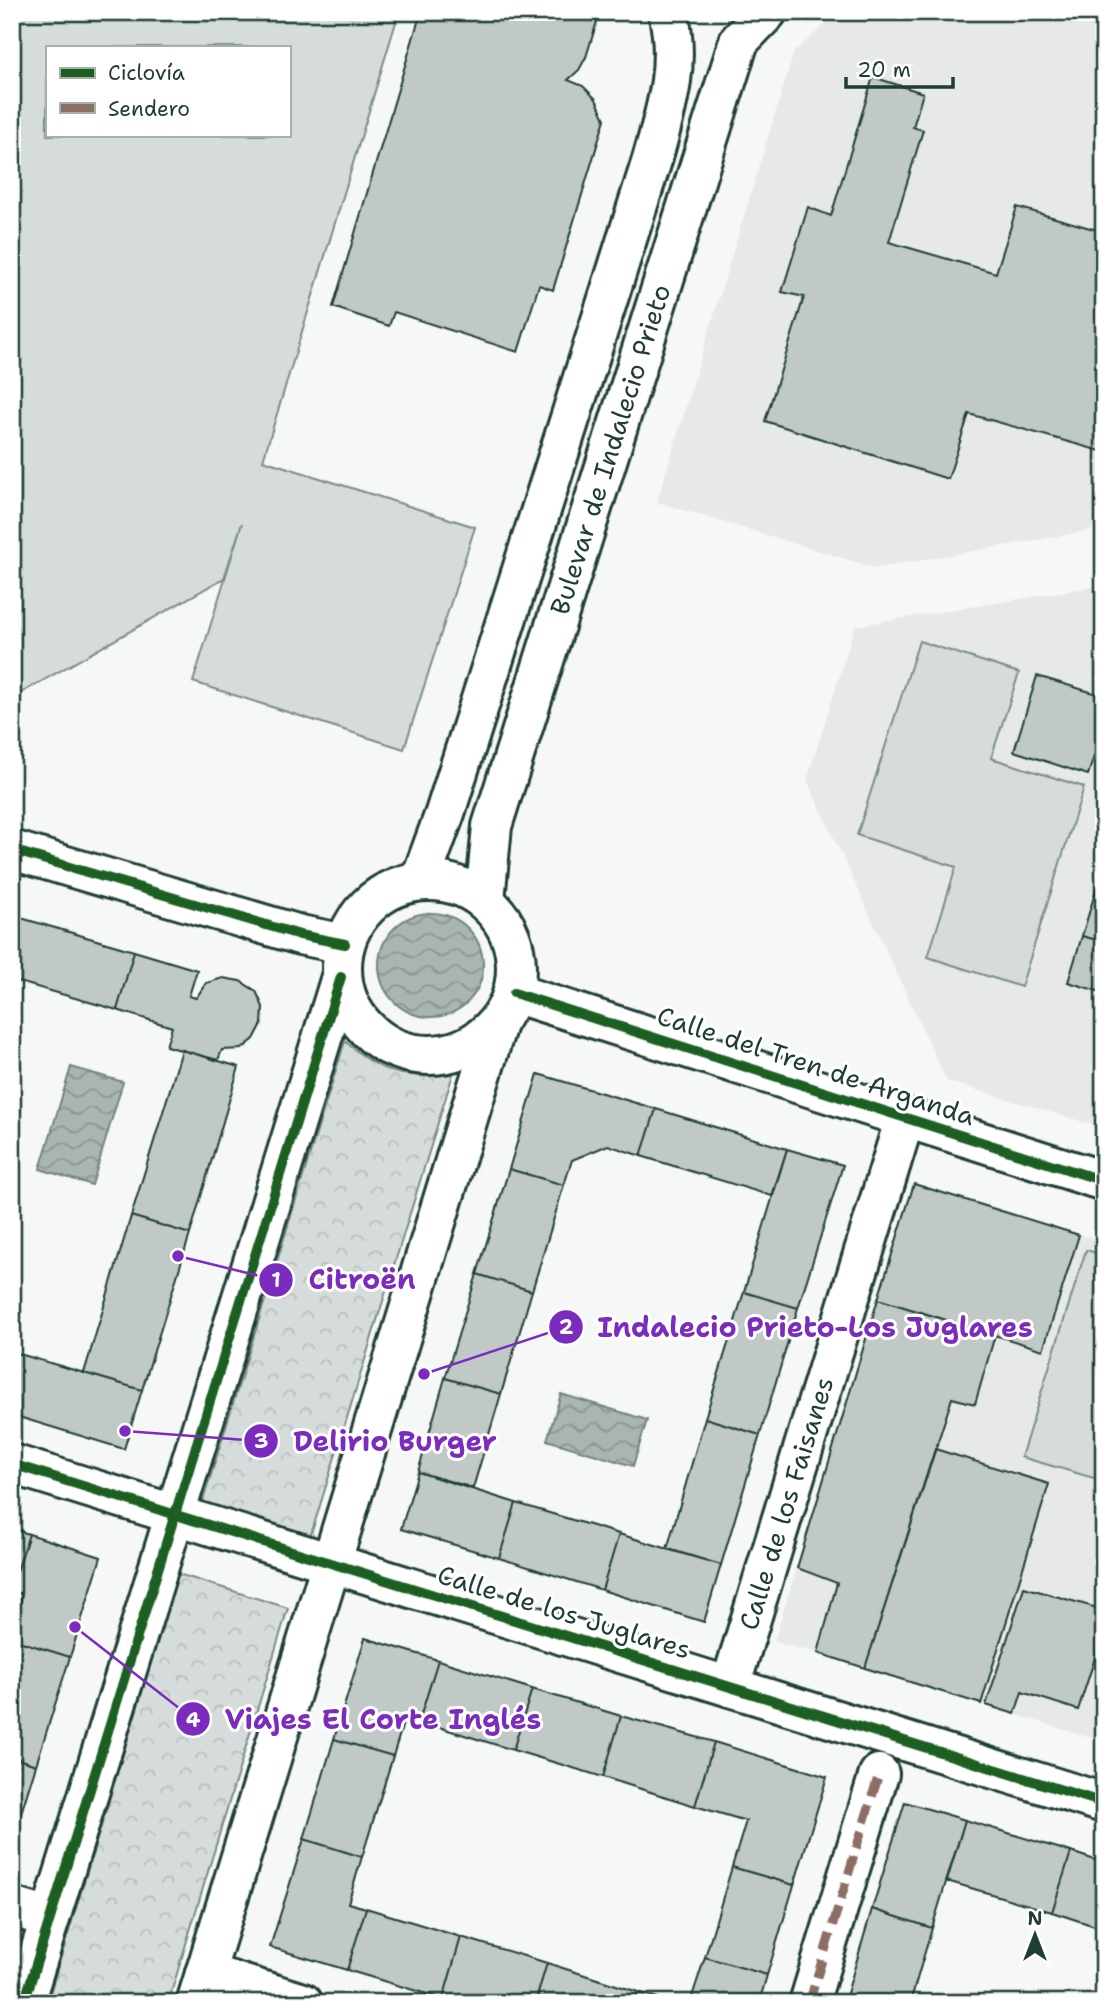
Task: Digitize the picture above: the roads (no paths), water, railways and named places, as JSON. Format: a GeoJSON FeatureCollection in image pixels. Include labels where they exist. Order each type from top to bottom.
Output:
{"type":"FeatureCollection","features":[{"type":"Feature","properties":{"kind":"street","name":"Bulevar de Indalecio Prieto"},"geometry":{"type":"LineString","coordinates":[[420,881],[445,813],[652,160],[674,77],[674,36],[668,12]]}},
{"type":"Feature","properties":{"kind":"street","name":"Bulevar de Indalecio Prieto"},"geometry":{"type":"LineString","coordinates":[[485,900],[492,826],[739,41],[767,12]]}},
{"type":"Feature","properties":{"kind":"street"},"geometry":{"type":"LineString","coordinates":[[12,850],[300,935],[343,960]]}},
{"type":"Feature","properties":{"kind":"street"},"geometry":{"type":"LineString","coordinates":[[24,2003],[343,960],[359,916],[381,895],[400,886],[420,881],[454,884],[485,900],[499,915],[510,933],[517,973],[331,1563],[201,1988],[303,2003]]}},
{"type":"Feature","properties":{"kind":"street"},"geometry":{"type":"LineString","coordinates":[[343,960],[347,1000],[358,1020],[374,1037],[393,1049],[427,1055],[461,1050],[481,1040],[505,1009]]}},
{"type":"Feature","properties":{"kind":"street","name":"Calle del Tren de Arganda"},"geometry":{"type":"LineString","coordinates":[[505,1009],[905,1118],[1104,1181]]}},
{"type":"Feature","properties":{"kind":"street","name":"Calle de los Faisanes"},"geometry":{"type":"LineString","coordinates":[[730,1687],[905,1118]]}},
{"type":"Feature","properties":{"kind":"street","name":"Calle de los Juglares"},"geometry":{"type":"LineString","coordinates":[[12,1464],[1104,1803]]}},
{"type":"Feature","properties":{"kind":"street"},"geometry":{"type":"LineString","coordinates":[[809,2003],[878,1774]]}},
{"type":"Feature","properties":{"kind":"street"},"geometry":{"type":"LineString","coordinates":[[12,1907],[50,1918]]}},
{"type":"Feature","properties":{"kind":"water"},"geometry":{"type":"Polygon","coordinates":[[[431,913],[451,917],[468,928],[479,945],[483,965],[479,985],[468,1002],[451,1013],[431,1017],[411,1013],[394,1002],[383,985],[379,965],[383,945],[394,928],[411,917],[431,913]]]}},
{"type":"Feature","properties":{"kind":"water"},"geometry":{"type":"Polygon","coordinates":[[[71,1067],[123,1082],[92,1185],[40,1169],[71,1067]]]}},
{"type":"Feature","properties":{"kind":"water"},"geometry":{"type":"Polygon","coordinates":[[[561,1394],[647,1420],[633,1466],[547,1440],[561,1394]]]}},
{"type":"Feature","properties":{"kind":"place","name":"Citroën"},"geometry":{"type":"Point","coordinates":[178,1256]}},
{"type":"Feature","properties":{"kind":"place","name":"Indalecio Prieto-Los Juglares"},"geometry":{"type":"Point","coordinates":[424,1374]}},
{"type":"Feature","properties":{"kind":"place","name":"Delirio Burger"},"geometry":{"type":"Point","coordinates":[125,1431]}},
{"type":"Feature","properties":{"kind":"place","name":"Viajes El Corte Inglés"},"geometry":{"type":"Point","coordinates":[75,1627]}}]}
